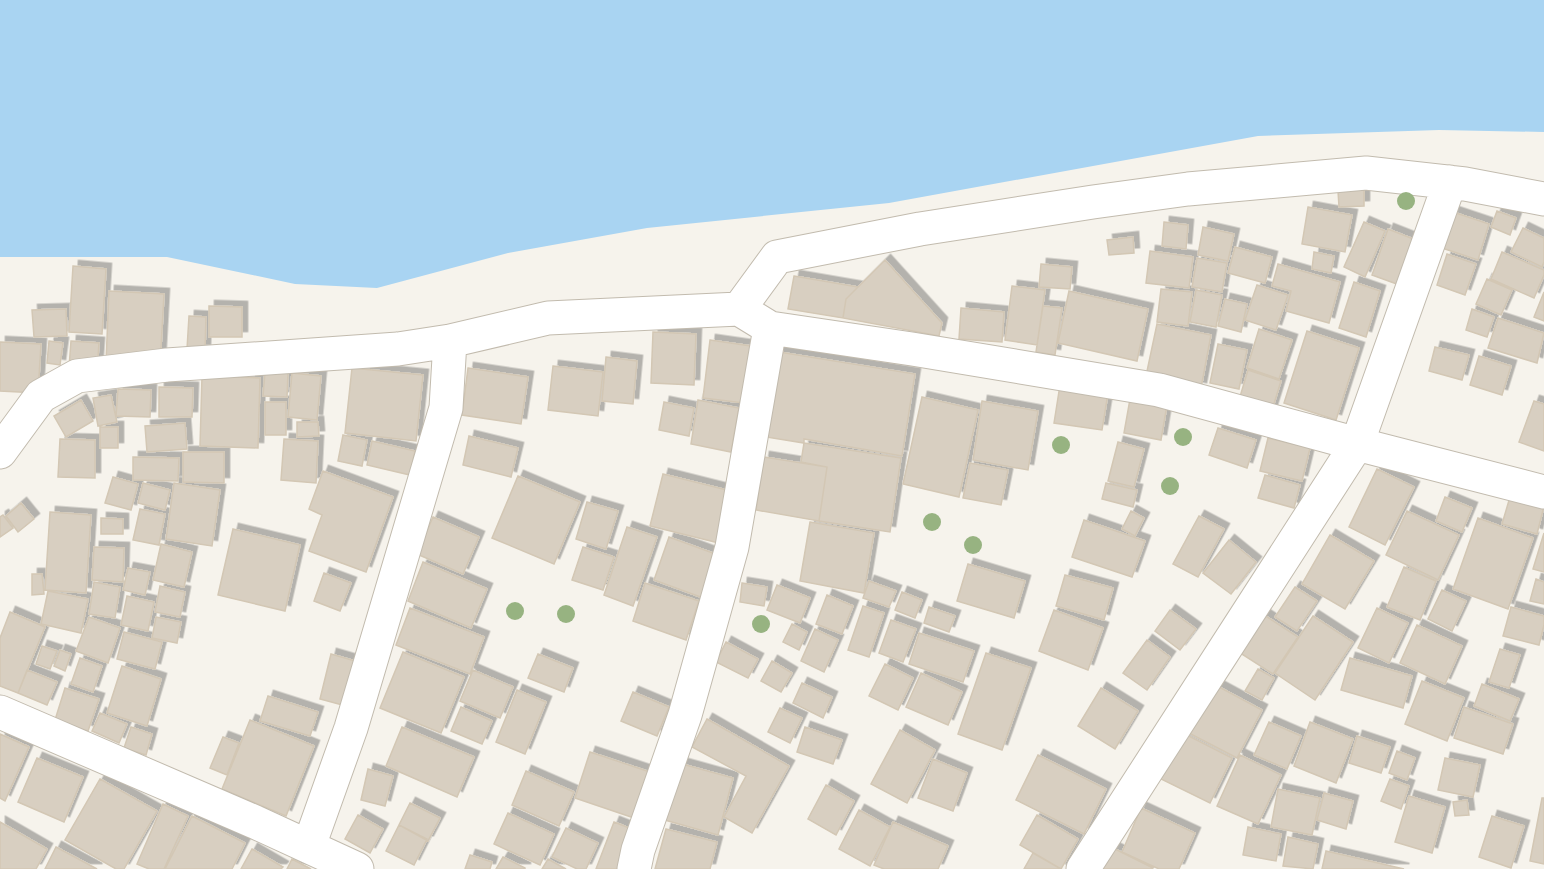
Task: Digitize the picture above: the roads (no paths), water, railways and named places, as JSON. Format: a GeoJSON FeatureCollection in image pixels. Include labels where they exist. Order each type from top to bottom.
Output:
{"type":"FeatureCollection","features":[{"type":"Feature","properties":{"kind":"street"},"geometry":{"type":"LineString","coordinates":[[739,309],[777,257],[920,229],[1164,192],[1366,173],[1450,182],[1544,199]]}},
{"type":"Feature","properties":{"kind":"street"},"geometry":{"type":"LineString","coordinates":[[1083,869],[1357,444],[1450,182]]}},
{"type":"Feature","properties":{"kind":"street"},"geometry":{"type":"LineString","coordinates":[[0,452],[41,396],[77,376],[166,365],[398,349],[450,341],[548,318],[739,309],[770,328],[1159,390],[1544,492]]}},
{"type":"Feature","properties":{"kind":"street"},"geometry":{"type":"LineString","coordinates":[[633,869],[685,715],[732,547],[770,328]]}},
{"type":"Feature","properties":{"kind":"street"},"geometry":{"type":"LineString","coordinates":[[309,846],[351,728],[446,408],[450,341]]}},
{"type":"Feature","properties":{"kind":"street"},"geometry":{"type":"LineString","coordinates":[[0,712],[357,869]]}},
{"type":"Feature","properties":{"kind":"water"},"geometry":{"type":"Polygon","coordinates":[[[0,0],[1544,0],[1544,132],[1439,130],[1258,136],[889,203],[647,228],[508,253],[377,288],[295,284],[167,257],[0,257],[0,0]]]}}]}
